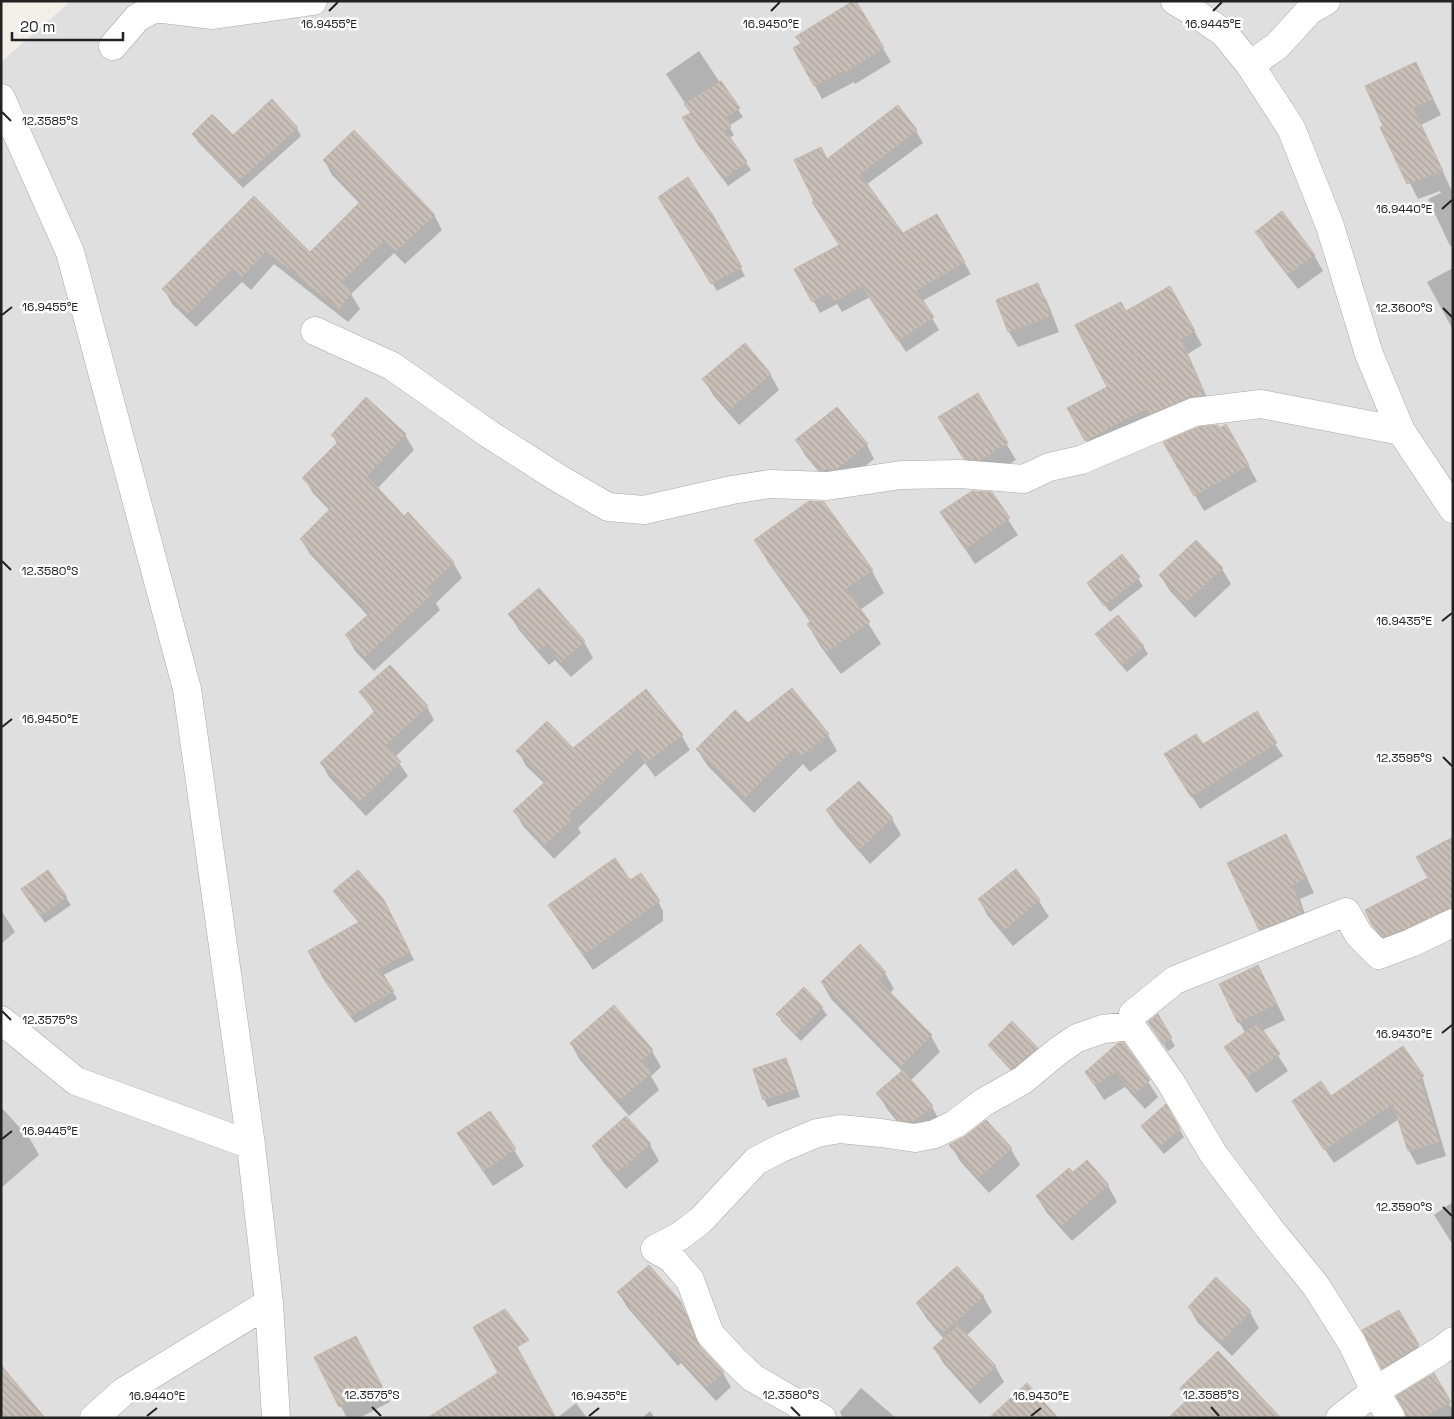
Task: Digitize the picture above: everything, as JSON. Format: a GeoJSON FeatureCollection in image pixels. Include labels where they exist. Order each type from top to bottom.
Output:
{"type":"FeatureCollection","features":[{"type":"Feature","properties":{"kind":"street"},"geometry":{"type":"LineString","coordinates":[[113,46],[137,18],[155,8],[213,15],[313,1]]}},
{"type":"Feature","properties":{"kind":"street"},"geometry":{"type":"LineString","coordinates":[[1175,1],[1192,10],[1224,33],[1250,64],[1291,128],[1330,226],[1369,354],[1401,431],[1453,509]]}},
{"type":"Feature","properties":{"kind":"street"},"geometry":{"type":"LineString","coordinates":[[1250,64],[1277,46],[1310,10],[1326,1]]}},
{"type":"Feature","properties":{"kind":"street"},"geometry":{"type":"LineString","coordinates":[[1,98],[70,252],[187,689],[251,1145],[270,1304],[276,1418]]}},
{"type":"Feature","properties":{"kind":"street"},"geometry":{"type":"LineString","coordinates":[[315,331],[392,366],[519,454],[608,507],[644,510],[732,490],[769,484],[827,486],[901,475],[960,474],[1024,479],[1048,467],[1081,460],[1194,412],[1261,404],[1401,431]]}},
{"type":"Feature","properties":{"kind":"street"},"geometry":{"type":"LineString","coordinates":[[1391,1418],[1352,1343],[1316,1286],[1214,1155],[1170,1081],[1131,1026],[1133,1014],[1175,980],[1346,912],[1359,935],[1379,955],[1411,943],[1453,923]]}},
{"type":"Feature","properties":{"kind":"street"},"geometry":{"type":"LineString","coordinates":[[1,1020],[76,1081],[251,1145]]}},
{"type":"Feature","properties":{"kind":"street"},"geometry":{"type":"LineString","coordinates":[[822,1418],[753,1378],[734,1360],[710,1334],[690,1280],[671,1258],[655,1249],[680,1236],[701,1220],[756,1161],[782,1148],[817,1133],[840,1129],[881,1132],[915,1138],[935,1134],[956,1124],[984,1102],[1023,1080],[1077,1038],[1103,1029],[1131,1026]]}},
{"type":"Feature","properties":{"kind":"street"},"geometry":{"type":"LineString","coordinates":[[94,1418],[123,1392],[270,1304]]}},
{"type":"Feature","properties":{"kind":"street"},"geometry":{"type":"LineString","coordinates":[[1340,1418],[1376,1391],[1453,1341]]}},
{"type":"Feature","properties":{"kind":"shaded area"},"geometry":{"type":"Polygon","coordinates":[[[71,1],[1453,1],[1453,1418],[1,1418],[1,62],[71,1]]]}},
{"type":"Feature","properties":{"kind":"building"},"geometry":{"type":"Polygon","coordinates":[[[853,1],[856,1],[884,48],[846,72],[845,70],[814,86],[793,48],[801,43],[795,37],[853,1]]]}},
{"type":"Feature","properties":{"kind":"building"},"geometry":{"type":"Polygon","coordinates":[[[1416,62],[1433,99],[1413,108],[1443,171],[1407,184],[1380,127],[1383,126],[1365,86],[1416,62]]]}},
{"type":"Feature","properties":{"kind":"building"},"geometry":{"type":"Polygon","coordinates":[[[721,81],[740,108],[726,117],[731,127],[725,130],[747,162],[723,179],[697,143],[682,117],[691,113],[684,104],[721,81]]]}},
{"type":"Feature","properties":{"kind":"building"},"geometry":{"type":"Polygon","coordinates":[[[272,99],[298,128],[238,181],[192,134],[212,114],[233,135],[272,99]]]}},
{"type":"Feature","properties":{"kind":"building"},"geometry":{"type":"Polygon","coordinates":[[[898,105],[917,130],[860,174],[903,233],[937,214],[965,262],[916,290],[934,317],[898,341],[862,286],[834,301],[829,293],[812,302],[794,269],[839,245],[812,202],[814,201],[794,160],[821,147],[827,159],[898,105]]]}},
{"type":"Feature","properties":{"kind":"building"},"geometry":{"type":"Polygon","coordinates":[[[354,130],[435,215],[396,251],[385,240],[341,282],[352,294],[339,309],[266,251],[242,277],[233,268],[188,314],[162,289],[254,196],[310,252],[361,201],[323,160],[354,130]]]}},
{"type":"Feature","properties":{"kind":"building"},"geometry":{"type":"Polygon","coordinates":[[[688,177],[714,217],[742,267],[711,284],[658,197],[688,177]]]}},
{"type":"Feature","properties":{"kind":"building"},"geometry":{"type":"Polygon","coordinates":[[[1282,211],[1315,255],[1288,274],[1255,232],[1282,211]]]}},
{"type":"Feature","properties":{"kind":"building"},"geometry":{"type":"Polygon","coordinates":[[[1038,283],[1051,316],[1008,332],[996,300],[1038,283]]]}},
{"type":"Feature","properties":{"kind":"building"},"geometry":{"type":"Polygon","coordinates":[[[1170,286],[1195,331],[1181,339],[1205,395],[1188,398],[1148,415],[1145,409],[1085,441],[1067,408],[1107,387],[1075,325],[1121,302],[1126,311],[1170,286]]]}},
{"type":"Feature","properties":{"kind":"building"},"geometry":{"type":"Polygon","coordinates":[[[745,343],[771,374],[729,410],[702,379],[745,343]]]}},
{"type":"Feature","properties":{"kind":"building"},"geometry":{"type":"Polygon","coordinates":[[[978,393],[1008,443],[980,460],[964,459],[938,417],[978,393]]]}},
{"type":"Feature","properties":{"kind":"building"},"geometry":{"type":"Polygon","coordinates":[[[366,397],[406,434],[367,476],[404,516],[408,512],[454,562],[427,588],[432,594],[365,657],[345,635],[370,613],[300,539],[331,508],[302,478],[338,442],[331,435],[366,397]]]}},
{"type":"Feature","properties":{"kind":"building"},"geometry":{"type":"Polygon","coordinates":[[[837,407],[868,444],[837,469],[820,470],[795,440],[837,407]]]}},
{"type":"Feature","properties":{"kind":"building"},"geometry":{"type":"Polygon","coordinates":[[[1226,424],[1249,465],[1194,496],[1163,442],[1198,427],[1218,425],[1220,428],[1226,424]]]}},
{"type":"Feature","properties":{"kind":"building"},"geometry":{"type":"Polygon","coordinates":[[[972,491],[992,492],[1010,518],[965,549],[940,512],[972,491]]]}},
{"type":"Feature","properties":{"kind":"building"},"geometry":{"type":"Polygon","coordinates":[[[809,501],[824,502],[873,570],[846,589],[870,622],[827,652],[807,624],[811,621],[754,540],[809,501]]]}},
{"type":"Feature","properties":{"kind":"building"},"geometry":{"type":"Polygon","coordinates":[[[1196,540],[1223,568],[1185,603],[1159,575],[1196,540]]]}},
{"type":"Feature","properties":{"kind":"building"},"geometry":{"type":"Polygon","coordinates":[[[1122,554],[1140,577],[1104,606],[1087,583],[1122,554]]]}},
{"type":"Feature","properties":{"kind":"building"},"geometry":{"type":"Polygon","coordinates":[[[539,588],[585,641],[561,662],[546,645],[539,650],[508,614],[539,588]]]}},
{"type":"Feature","properties":{"kind":"building"},"geometry":{"type":"Polygon","coordinates":[[[1118,615],[1144,646],[1122,665],[1095,634],[1118,615]]]}},
{"type":"Feature","properties":{"kind":"building"},"geometry":{"type":"Polygon","coordinates":[[[390,665],[428,706],[386,745],[401,762],[358,803],[320,763],[375,711],[359,692],[390,665]]]}},
{"type":"Feature","properties":{"kind":"building"},"geometry":{"type":"Polygon","coordinates":[[[792,688],[829,734],[800,757],[793,749],[745,798],[696,749],[735,710],[748,723],[792,688]]]}},
{"type":"Feature","properties":{"kind":"building"},"geometry":{"type":"Polygon","coordinates":[[[646,689],[683,735],[646,763],[636,750],[569,814],[573,818],[545,845],[513,811],[546,781],[516,751],[547,721],[573,748],[646,689]]]}},
{"type":"Feature","properties":{"kind":"building"},"geometry":{"type":"Polygon","coordinates":[[[1257,711],[1277,743],[1191,797],[1164,754],[1196,734],[1203,744],[1257,711]]]}},
{"type":"Feature","properties":{"kind":"building"},"geometry":{"type":"Polygon","coordinates":[[[859,781],[893,818],[860,849],[826,810],[859,781]]]}},
{"type":"Feature","properties":{"kind":"building"},"geometry":{"type":"Polygon","coordinates":[[[1286,834],[1307,878],[1293,885],[1302,913],[1259,930],[1227,863],[1286,834]]]}},
{"type":"Feature","properties":{"kind":"building"},"geometry":{"type":"Polygon","coordinates":[[[1453,837],[1453,908],[1446,909],[1405,929],[1383,937],[1373,927],[1365,910],[1428,878],[1416,857],[1453,837]]]}},
{"type":"Feature","properties":{"kind":"building"},"geometry":{"type":"Polygon","coordinates":[[[615,858],[630,880],[641,873],[660,901],[583,955],[548,905],[615,858]]]}},
{"type":"Feature","properties":{"kind":"building"},"geometry":{"type":"Polygon","coordinates":[[[1016,869],[1040,900],[1003,931],[978,899],[1016,869]]]}},
{"type":"Feature","properties":{"kind":"building"},"geometry":{"type":"Polygon","coordinates":[[[48,870],[67,897],[40,916],[21,889],[48,870]]]}},
{"type":"Feature","properties":{"kind":"building"},"geometry":{"type":"Polygon","coordinates":[[[358,870],[384,900],[410,952],[379,968],[394,991],[350,1016],[325,981],[308,951],[359,922],[333,891],[358,870]]]}},
{"type":"Feature","properties":{"kind":"building"},"geometry":{"type":"Polygon","coordinates":[[[860,944],[886,972],[878,980],[932,1035],[901,1066],[821,982],[860,944]]]}},
{"type":"Feature","properties":{"kind":"building"},"geometry":{"type":"Polygon","coordinates":[[[1258,965],[1277,1004],[1238,1023],[1219,984],[1258,965]]]}},
{"type":"Feature","properties":{"kind":"building"},"geometry":{"type":"Polygon","coordinates":[[[804,987],[823,1007],[796,1034],[776,1014],[804,987]]]}},
{"type":"Feature","properties":{"kind":"building"},"geometry":{"type":"Polygon","coordinates":[[[614,1005],[653,1050],[641,1061],[651,1073],[619,1101],[570,1043],[614,1005]]]}},
{"type":"Feature","properties":{"kind":"building"},"geometry":{"type":"Polygon","coordinates":[[[1158,1014],[1172,1038],[1163,1044],[1148,1022],[1158,1014]]]}},
{"type":"Feature","properties":{"kind":"building"},"geometry":{"type":"Polygon","coordinates":[[[1012,1021],[1038,1048],[1011,1069],[988,1045],[1012,1021]]]}},
{"type":"Feature","properties":{"kind":"building"},"geometry":{"type":"Polygon","coordinates":[[[1258,1023],[1280,1054],[1246,1078],[1224,1047],[1258,1023]]]}},
{"type":"Feature","properties":{"kind":"building"},"geometry":{"type":"Polygon","coordinates":[[[1118,1043],[1124,1043],[1150,1080],[1135,1094],[1116,1072],[1094,1085],[1085,1072],[1118,1043]]]}},
{"type":"Feature","properties":{"kind":"building"},"geometry":{"type":"Polygon","coordinates":[[[1403,1046],[1424,1076],[1420,1079],[1439,1142],[1408,1151],[1393,1104],[1324,1150],[1292,1101],[1321,1081],[1331,1096],[1403,1046]]]}},
{"type":"Feature","properties":{"kind":"building"},"geometry":{"type":"Polygon","coordinates":[[[786,1058],[796,1089],[763,1100],[753,1069],[786,1058]]]}},
{"type":"Feature","properties":{"kind":"building"},"geometry":{"type":"Polygon","coordinates":[[[903,1070],[933,1106],[913,1122],[899,1120],[876,1093],[903,1070]]]}},
{"type":"Feature","properties":{"kind":"building"},"geometry":{"type":"Polygon","coordinates":[[[1166,1104],[1180,1129],[1159,1147],[1141,1126],[1166,1104]]]}},
{"type":"Feature","properties":{"kind":"building"},"geometry":{"type":"Polygon","coordinates":[[[490,1111],[516,1149],[483,1171],[457,1133],[490,1111]]]}},
{"type":"Feature","properties":{"kind":"building"},"geometry":{"type":"Polygon","coordinates":[[[626,1116],[651,1144],[616,1174],[592,1146],[626,1116]]]}},
{"type":"Feature","properties":{"kind":"building"},"geometry":{"type":"Polygon","coordinates":[[[986,1120],[1012,1148],[979,1178],[949,1145],[964,1137],[986,1120]]]}},
{"type":"Feature","properties":{"kind":"building"},"geometry":{"type":"Polygon","coordinates":[[[1087,1160],[1109,1185],[1062,1226],[1036,1196],[1069,1168],[1073,1172],[1087,1160]]]}},
{"type":"Feature","properties":{"kind":"building"},"geometry":{"type":"Polygon","coordinates":[[[649,1265],[681,1302],[698,1344],[724,1372],[707,1387],[672,1350],[669,1353],[617,1292],[649,1265]]]}},
{"type":"Feature","properties":{"kind":"building"},"geometry":{"type":"Polygon","coordinates":[[[957,1266],[984,1296],[943,1333],[916,1303],[957,1266]]]}},
{"type":"Feature","properties":{"kind":"building"},"geometry":{"type":"Polygon","coordinates":[[[1216,1277],[1251,1311],[1222,1341],[1188,1307],[1216,1277]]]}},
{"type":"Feature","properties":{"kind":"building"},"geometry":{"type":"Polygon","coordinates":[[[505,1309],[529,1340],[517,1347],[556,1418],[427,1418],[498,1373],[473,1327],[505,1309]]]}},
{"type":"Feature","properties":{"kind":"building"},"geometry":{"type":"Polygon","coordinates":[[[1399,1310],[1419,1345],[1382,1369],[1362,1330],[1399,1310]]]}},
{"type":"Feature","properties":{"kind":"building"},"geometry":{"type":"Polygon","coordinates":[[[958,1325],[996,1366],[971,1389],[933,1348],[958,1325]]]}},
{"type":"Feature","properties":{"kind":"building"},"geometry":{"type":"Polygon","coordinates":[[[356,1336],[382,1386],[339,1407],[314,1357],[356,1336]]]}},
{"type":"Feature","properties":{"kind":"building"},"geometry":{"type":"Polygon","coordinates":[[[1218,1351],[1281,1418],[1168,1418],[1189,1398],[1180,1388],[1218,1351]]]}},
{"type":"Feature","properties":{"kind":"building"},"geometry":{"type":"Polygon","coordinates":[[[1,1365],[45,1418],[1,1418],[1,1365]]]}},
{"type":"Feature","properties":{"kind":"building"},"geometry":{"type":"Polygon","coordinates":[[[1434,1373],[1451,1402],[1423,1418],[1407,1418],[1396,1396],[1434,1373]]]}},
{"type":"Feature","properties":{"kind":"building"},"geometry":{"type":"Polygon","coordinates":[[[1027,1383],[1058,1418],[989,1418],[1027,1383]]]}}]}
